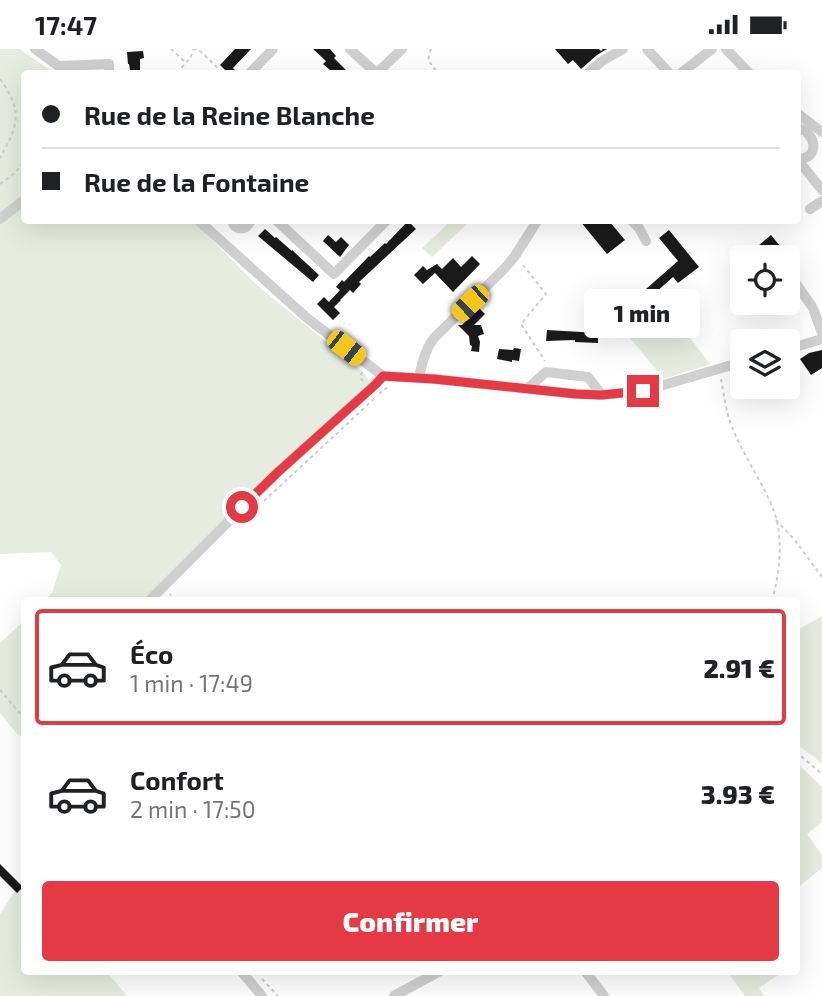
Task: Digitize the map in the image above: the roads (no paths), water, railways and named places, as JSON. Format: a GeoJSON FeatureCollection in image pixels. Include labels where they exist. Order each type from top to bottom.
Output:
{"type":"FeatureCollection","features":[{"type":"Feature","properties":{"kind":"street"},"geometry":{"type":"LineString","coordinates":[[35,49],[64,70],[109,64],[110,70]]}},
{"type":"Feature","properties":{"kind":"street"},"geometry":{"type":"LineString","coordinates":[[253,70],[273,49]]}},
{"type":"Feature","properties":{"kind":"street"},"geometry":{"type":"LineString","coordinates":[[350,49],[371,70]]}},
{"type":"Feature","properties":{"kind":"street"},"geometry":{"type":"LineString","coordinates":[[376,70],[402,49]]}},
{"type":"Feature","properties":{"kind":"street"},"geometry":{"type":"LineString","coordinates":[[592,70],[623,49]]}},
{"type":"Feature","properties":{"kind":"street"},"geometry":{"type":"LineString","coordinates":[[647,49],[666,70]]}},
{"type":"Feature","properties":{"kind":"street"},"geometry":{"type":"LineString","coordinates":[[685,70],[712,49]]}},
{"type":"Feature","properties":{"kind":"street"},"geometry":{"type":"LineString","coordinates":[[726,49],[746,70]]}},
{"type":"Feature","properties":{"kind":"street"},"geometry":{"type":"LineString","coordinates":[[801,116],[822,132]]}},
{"type":"Feature","properties":{"kind":"street"},"geometry":{"type":"LineString","coordinates":[[801,129],[811,135],[813,151],[801,159]]}},
{"type":"Feature","properties":{"kind":"street"},"geometry":{"type":"LineString","coordinates":[[801,163],[822,190]]}},
{"type":"Feature","properties":{"kind":"street"},"geometry":{"type":"LineString","coordinates":[[810,209],[822,201]]}},
{"type":"Feature","properties":{"kind":"street"},"geometry":{"type":"LineString","coordinates":[[0,219],[21,202]]}},
{"type":"Feature","properties":{"kind":"street"},"geometry":{"type":"LineString","coordinates":[[202,224],[307,318],[383,376],[601,395],[643,391],[730,366]]}},
{"type":"Feature","properties":{"kind":"street"},"geometry":{"type":"LineString","coordinates":[[222,242],[232,224]]}},
{"type":"Feature","properties":{"kind":"street"},"geometry":{"type":"LineString","coordinates":[[235,224],[243,229],[250,224]]}},
{"type":"Feature","properties":{"kind":"street"},"geometry":{"type":"LineString","coordinates":[[280,224],[334,274],[383,224]]}},
{"type":"Feature","properties":{"kind":"street"},"geometry":{"type":"LineString","coordinates":[[419,378],[423,359],[434,338],[515,256],[535,224]]}},
{"type":"Feature","properties":{"kind":"street"},"geometry":{"type":"LineString","coordinates":[[635,224],[646,241]]}},
{"type":"Feature","properties":{"kind":"street"},"geometry":{"type":"LineString","coordinates":[[800,289],[813,308],[822,333]]}},
{"type":"Feature","properties":{"kind":"street"},"geometry":{"type":"LineString","coordinates":[[800,345],[822,339]]}},
{"type":"Feature","properties":{"kind":"street"},"geometry":{"type":"LineString","coordinates":[[528,388],[546,372],[588,377],[601,395]]}},
{"type":"Feature","properties":{"kind":"street"},"geometry":{"type":"LineString","coordinates":[[153,597],[278,472],[383,376]]}},
{"type":"Feature","properties":{"kind":"street"},"geometry":{"type":"LineString","coordinates":[[244,975],[262,996]]}},
{"type":"Feature","properties":{"kind":"street"},"geometry":{"type":"LineString","coordinates":[[394,996],[433,975]]}},
{"type":"Feature","properties":{"kind":"street"},"geometry":{"type":"LineString","coordinates":[[588,975],[604,996]]}}]}
